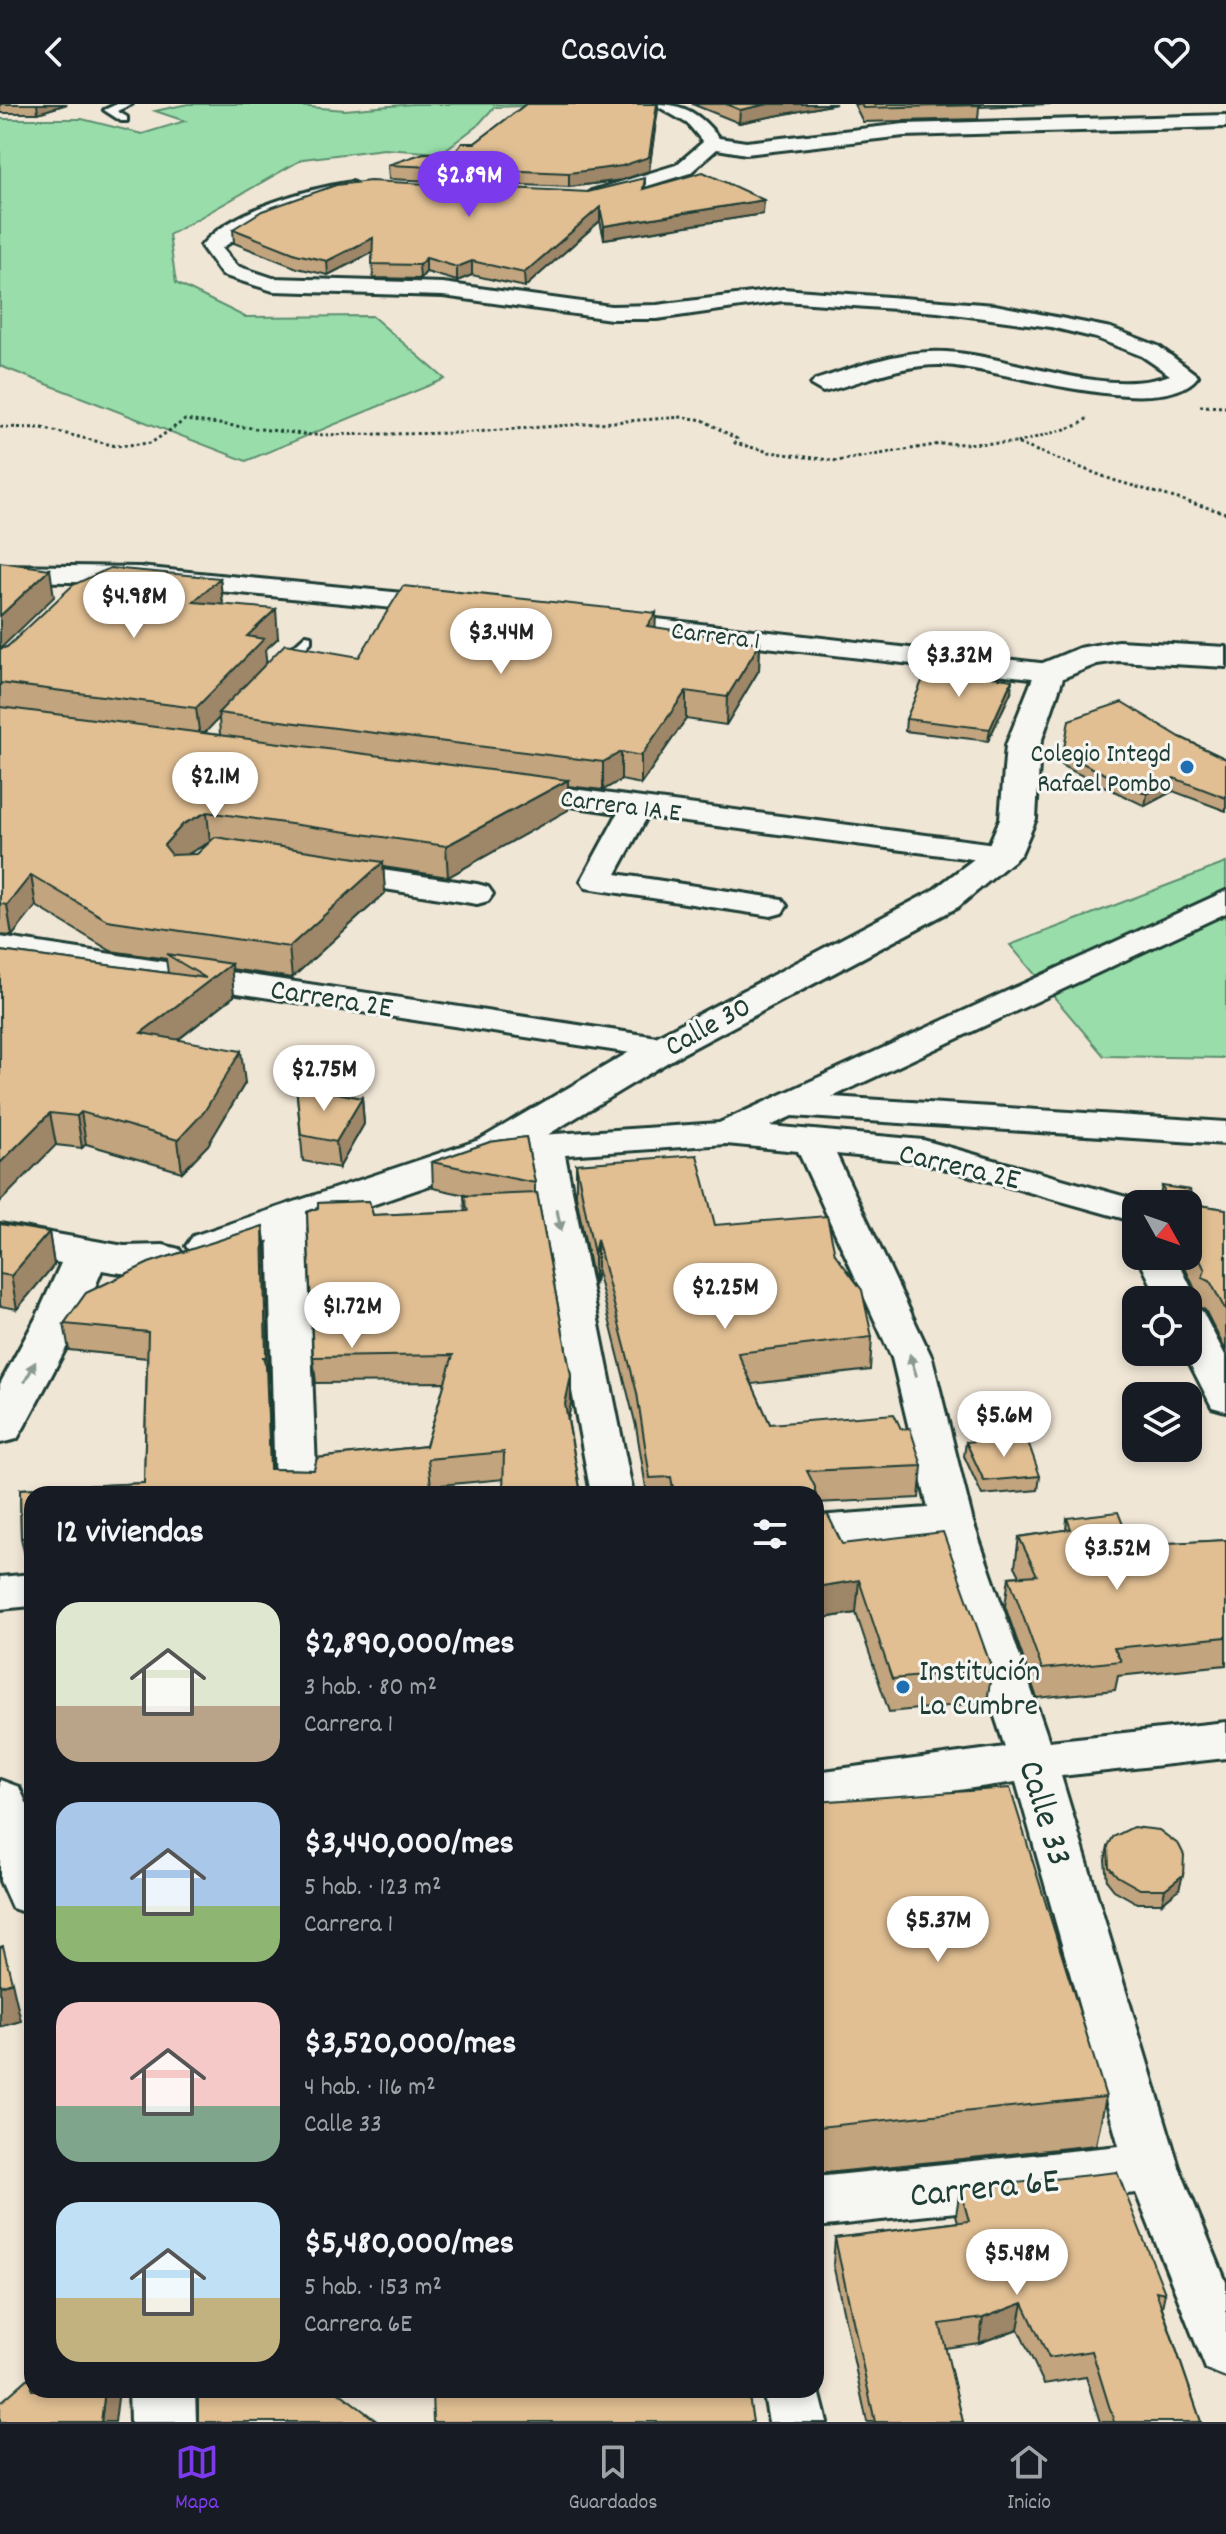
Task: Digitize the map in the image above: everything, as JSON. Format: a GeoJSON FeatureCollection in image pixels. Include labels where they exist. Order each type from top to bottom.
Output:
{"type":"FeatureCollection","features":[{"type":"Feature","properties":{"kind":"street"},"geometry":{"type":"LineString","coordinates":[[663,104],[695,120],[713,143],[746,148]]}},
{"type":"Feature","properties":{"kind":"street"},"geometry":{"type":"LineString","coordinates":[[576,196],[610,193],[746,148],[904,130],[1226,121]]}},
{"type":"Feature","properties":{"kind":"street"},"geometry":{"type":"LineString","coordinates":[[683,169],[713,143]]}},
{"type":"Feature","properties":{"kind":"street"},"geometry":{"type":"LineString","coordinates":[[377,188],[324,191],[294,199],[211,246],[217,260],[233,273],[274,283],[416,287],[594,312],[675,310],[743,296],[783,295],[1026,314],[1127,344],[1170,361],[1187,376],[1154,387],[1090,386],[985,361],[940,358],[899,363],[823,385]]}},
{"type":"Feature","properties":{"kind":"street"},"geometry":{"type":"LineString","coordinates":[[0,573],[139,575],[470,608]]}},
{"type":"Feature","properties":{"kind":"street"},"geometry":{"type":"LineString","coordinates":[[80,599],[139,575]]}},
{"type":"Feature","properties":{"kind":"street","name":"Carrera 1"},"geometry":{"type":"LineString","coordinates":[[581,619],[1049,672]]}},
{"type":"Feature","properties":{"kind":"street"},"geometry":{"type":"LineString","coordinates":[[1049,672],[1090,655],[1118,651],[1226,657]]}},
{"type":"Feature","properties":{"kind":"street","name":"Calle 30"},"geometry":{"type":"LineString","coordinates":[[60,1316],[163,1259],[233,1240],[494,1149],[664,1048],[945,899],[1003,854],[1018,819],[1023,745],[1049,672]]}},
{"type":"Feature","properties":{"kind":"street","name":"Carrera 1A E"},"geometry":{"type":"LineString","coordinates":[[496,788],[1003,854]]}},
{"type":"Feature","properties":{"kind":"street"},"geometry":{"type":"LineString","coordinates":[[637,806],[597,881],[771,906]]}},
{"type":"Feature","properties":{"kind":"street"},"geometry":{"type":"LineString","coordinates":[[304,868],[477,894]]}},
{"type":"Feature","properties":{"kind":"street"},"geometry":{"type":"LineString","coordinates":[[726,1133],[1226,901]]}},
{"type":"Feature","properties":{"kind":"street","name":"Carrera 2E"},"geometry":{"type":"LineString","coordinates":[[0,947],[120,958],[664,1048]]}},
{"type":"Feature","properties":{"kind":"street"},"geometry":{"type":"LineString","coordinates":[[784,1106],[1226,1133]]}},
{"type":"Feature","properties":{"kind":"street","name":"Calle 33"},"geometry":{"type":"LineString","coordinates":[[784,1106],[772,1121],[778,1132],[805,1142],[912,1358],[952,1522],[1033,1761],[1152,2167],[1208,2266],[1226,2350]]}},
{"type":"Feature","properties":{"kind":"street","name":"Carrera 2E"},"geometry":{"type":"LineString","coordinates":[[494,1149],[726,1133],[923,1151],[1122,1206]]}},
{"type":"Feature","properties":{"kind":"street"},"geometry":{"type":"LineString","coordinates":[[545,1144],[610,1486]]}},
{"type":"Feature","properties":{"kind":"street"},"geometry":{"type":"LineString","coordinates":[[287,1219],[296,1486]]}},
{"type":"Feature","properties":{"kind":"street"},"geometry":{"type":"LineString","coordinates":[[0,1238],[124,1260],[163,1259]]}},
{"type":"Feature","properties":{"kind":"street"},"geometry":{"type":"LineString","coordinates":[[0,1427],[60,1316],[86,1255]]}},
{"type":"Feature","properties":{"kind":"street"},"geometry":{"type":"LineString","coordinates":[[1202,1348],[1226,1397]]}},
{"type":"Feature","properties":{"kind":"street"},"geometry":{"type":"LineString","coordinates":[[824,1530],[952,1522]]}},
{"type":"Feature","properties":{"kind":"street"},"geometry":{"type":"LineString","coordinates":[[0,1593],[24,1591]]}},
{"type":"Feature","properties":{"kind":"street"},"geometry":{"type":"LineString","coordinates":[[824,1790],[1033,1761],[1226,1740]]}},
{"type":"Feature","properties":{"kind":"street"},"geometry":{"type":"LineString","coordinates":[[0,1802],[24,1869]]}},
{"type":"Feature","properties":{"kind":"street","name":"Carrera 6E"},"geometry":{"type":"LineString","coordinates":[[824,2201],[1152,2167]]}},
{"type":"Feature","properties":{"kind":"street"},"geometry":{"type":"LineString","coordinates":[[162,2398],[163,2422]]}},
{"type":"Feature","properties":{"kind":"street"},"geometry":{"type":"LineString","coordinates":[[794,2398],[798,2422]]}},
{"type":"Feature","properties":{"kind":"lane"},"geometry":{"type":"LineString","coordinates":[[124,119],[109,110],[127,104]]}},
{"type":"Feature","properties":{"kind":"lane"},"geometry":{"type":"LineString","coordinates":[[274,672],[306,639]]}},
{"type":"Feature","properties":{"kind":"path"},"geometry":{"type":"LineString","coordinates":[[0,427],[42,428],[116,446],[151,443],[185,420],[311,435],[459,433],[683,417],[703,420],[737,439],[735,443],[769,452],[837,461],[941,444],[1016,443],[1113,480],[1226,513]]}},
{"type":"Feature","properties":{"kind":"green space"},"geometry":{"type":"Polygon","coordinates":[[[188,104],[272,104],[345,110],[412,104],[597,104],[494,107],[478,125],[441,153],[384,149],[303,159],[169,235],[176,283],[245,317],[372,316],[445,379],[246,461],[0,366],[0,119],[82,119],[142,134],[185,121],[155,111],[188,104]]]}},
{"type":"Feature","properties":{"kind":"green space"},"geometry":{"type":"Polygon","coordinates":[[[1226,863],[1226,1058],[1104,1056],[1010,945],[1226,863]]]}},
{"type":"Feature","properties":{"kind":"building"},"geometry":{"type":"Polygon","coordinates":[[[526,104],[657,104],[649,157],[622,166],[569,173],[388,165],[424,153],[454,154],[462,143],[475,143],[526,104]]]}},
{"type":"Feature","properties":{"kind":"building"},"geometry":{"type":"Polygon","coordinates":[[[726,104],[768,104],[740,110],[726,104]]]}},
{"type":"Feature","properties":{"kind":"building"},"geometry":{"type":"Polygon","coordinates":[[[861,104],[979,104],[980,105],[863,108],[861,104]]]}},
{"type":"Feature","properties":{"kind":"building"},"geometry":{"type":"Polygon","coordinates":[[[703,172],[764,200],[604,226],[600,207],[524,273],[472,261],[457,267],[426,258],[419,265],[372,264],[373,238],[327,261],[296,254],[233,229],[262,211],[336,185],[370,181],[588,192],[645,178],[643,189],[703,172]]]}},
{"type":"Feature","properties":{"kind":"building"},"geometry":{"type":"Polygon","coordinates":[[[0,562],[50,569],[0,616],[0,562]]]}},
{"type":"Feature","properties":{"kind":"building"},"geometry":{"type":"Polygon","coordinates":[[[110,568],[220,578],[193,602],[276,609],[247,636],[264,639],[196,708],[0,683],[0,649],[7,647],[73,585],[110,568]]]}},
{"type":"Feature","properties":{"kind":"building"},"geometry":{"type":"Polygon","coordinates":[[[403,586],[656,613],[647,626],[760,643],[727,697],[686,691],[641,756],[621,752],[603,762],[218,713],[285,644],[359,657],[403,586]]]}},
{"type":"Feature","properties":{"kind":"building"},"geometry":{"type":"Polygon","coordinates":[[[928,667],[1012,680],[990,729],[906,719],[928,667]]]}},
{"type":"Feature","properties":{"kind":"building"},"geometry":{"type":"Polygon","coordinates":[[[1122,702],[1180,737],[1226,759],[1226,798],[1174,778],[1147,794],[1063,754],[1069,720],[1122,702]]]}},
{"type":"Feature","properties":{"kind":"building"},"geometry":{"type":"Polygon","coordinates":[[[0,707],[568,780],[446,846],[207,812],[183,824],[164,845],[172,855],[197,854],[215,837],[383,862],[289,947],[107,920],[31,875],[7,905],[0,904],[0,707]]]}},
{"type":"Feature","properties":{"kind":"building"},"geometry":{"type":"Polygon","coordinates":[[[0,951],[206,978],[166,954],[231,964],[141,1033],[241,1051],[204,1112],[178,1140],[81,1112],[77,1116],[50,1113],[0,1163],[0,951]]]}},
{"type":"Feature","properties":{"kind":"building"},"geometry":{"type":"Polygon","coordinates":[[[296,1085],[362,1098],[336,1142],[301,1135],[296,1085]]]}},
{"type":"Feature","properties":{"kind":"building"},"geometry":{"type":"Polygon","coordinates":[[[526,1137],[535,1183],[432,1162],[490,1142],[526,1137]]]}},
{"type":"Feature","properties":{"kind":"building"},"geometry":{"type":"Polygon","coordinates":[[[697,1155],[715,1225],[827,1216],[835,1254],[862,1290],[872,1337],[738,1353],[770,1424],[894,1414],[901,1429],[910,1428],[922,1466],[807,1471],[814,1486],[673,1486],[671,1477],[650,1478],[637,1393],[597,1239],[594,1254],[576,1164],[697,1155]]]}},
{"type":"Feature","properties":{"kind":"building"},"geometry":{"type":"Polygon","coordinates":[[[1162,1186],[1190,1190],[1164,1190],[1162,1186]]]}},
{"type":"Feature","properties":{"kind":"building"},"geometry":{"type":"Polygon","coordinates":[[[537,1193],[571,1376],[565,1404],[580,1486],[503,1486],[504,1452],[428,1459],[431,1486],[82,1486],[144,1483],[148,1332],[64,1324],[86,1293],[149,1263],[263,1226],[266,1357],[263,1357],[266,1366],[270,1469],[314,1470],[317,1458],[426,1446],[453,1355],[313,1357],[307,1212],[318,1208],[318,1203],[369,1201],[373,1215],[468,1211],[464,1196],[537,1193]]]}},
{"type":"Feature","properties":{"kind":"building"},"geometry":{"type":"Polygon","coordinates":[[[1202,1205],[1226,1209],[1226,1311],[1210,1281],[1202,1278],[1205,1270],[1202,1264],[1202,1205]]]}},
{"type":"Feature","properties":{"kind":"building"},"geometry":{"type":"Polygon","coordinates":[[[0,1224],[49,1232],[11,1276],[0,1274],[0,1224]]]}},
{"type":"Feature","properties":{"kind":"building"},"geometry":{"type":"Polygon","coordinates":[[[1026,1436],[1040,1476],[984,1481],[966,1442],[1026,1436]]]}},
{"type":"Feature","properties":{"kind":"building"},"geometry":{"type":"Polygon","coordinates":[[[20,1489],[24,1489],[24,1538],[21,1538],[20,1489]]]}},
{"type":"Feature","properties":{"kind":"building"},"geometry":{"type":"Polygon","coordinates":[[[1118,1512],[1131,1545],[1226,1540],[1226,1637],[1114,1648],[1121,1661],[1042,1669],[1009,1577],[1037,1575],[1019,1537],[1071,1529],[1067,1518],[1118,1512]]]}},
{"type":"Feature","properties":{"kind":"building"},"geometry":{"type":"Polygon","coordinates":[[[824,1514],[828,1515],[842,1544],[943,1532],[992,1669],[892,1679],[859,1580],[824,1586],[824,1514]]]}},
{"type":"Feature","properties":{"kind":"building"},"geometry":{"type":"Polygon","coordinates":[[[1010,1788],[1106,2097],[824,2126],[824,1801],[1010,1788]]]}},
{"type":"Feature","properties":{"kind":"building"},"geometry":{"type":"Polygon","coordinates":[[[1133,1827],[1159,1830],[1179,1845],[1184,1855],[1183,1875],[1165,1889],[1140,1889],[1117,1876],[1109,1867],[1108,1846],[1113,1837],[1133,1827]]]}},
{"type":"Feature","properties":{"kind":"building"},"geometry":{"type":"Polygon","coordinates":[[[3,1946],[12,1982],[0,1986],[0,1947],[3,1946]]]}},
{"type":"Feature","properties":{"kind":"building"},"geometry":{"type":"Polygon","coordinates":[[[1117,2172],[1165,2293],[1156,2291],[1201,2422],[1114,2422],[1092,2351],[1049,2358],[1023,2303],[983,2318],[940,2324],[963,2422],[875,2422],[835,2238],[969,2221],[960,2189],[1117,2172]]]}},
{"type":"Feature","properties":{"kind":"building"},"geometry":{"type":"Polygon","coordinates":[[[24,2382],[24,2398],[104,2398],[101,2422],[0,2422],[0,2403],[24,2382]]]}},
{"type":"Feature","properties":{"kind":"building"},"geometry":{"type":"Polygon","coordinates":[[[198,2398],[346,2398],[378,2422],[198,2422],[198,2398]]]}},
{"type":"Feature","properties":{"kind":"building"},"geometry":{"type":"Polygon","coordinates":[[[432,2398],[749,2398],[753,2422],[433,2422],[432,2398]]]}},
{"type":"Feature","properties":{"kind":"place","name":"Colegio Integd Rafael Pombo"},"geometry":{"type":"Point","coordinates":[1187,767]}},
{"type":"Feature","properties":{"kind":"place","name":"Institución La Cumbre"},"geometry":{"type":"Point","coordinates":[903,1687]}}]}
